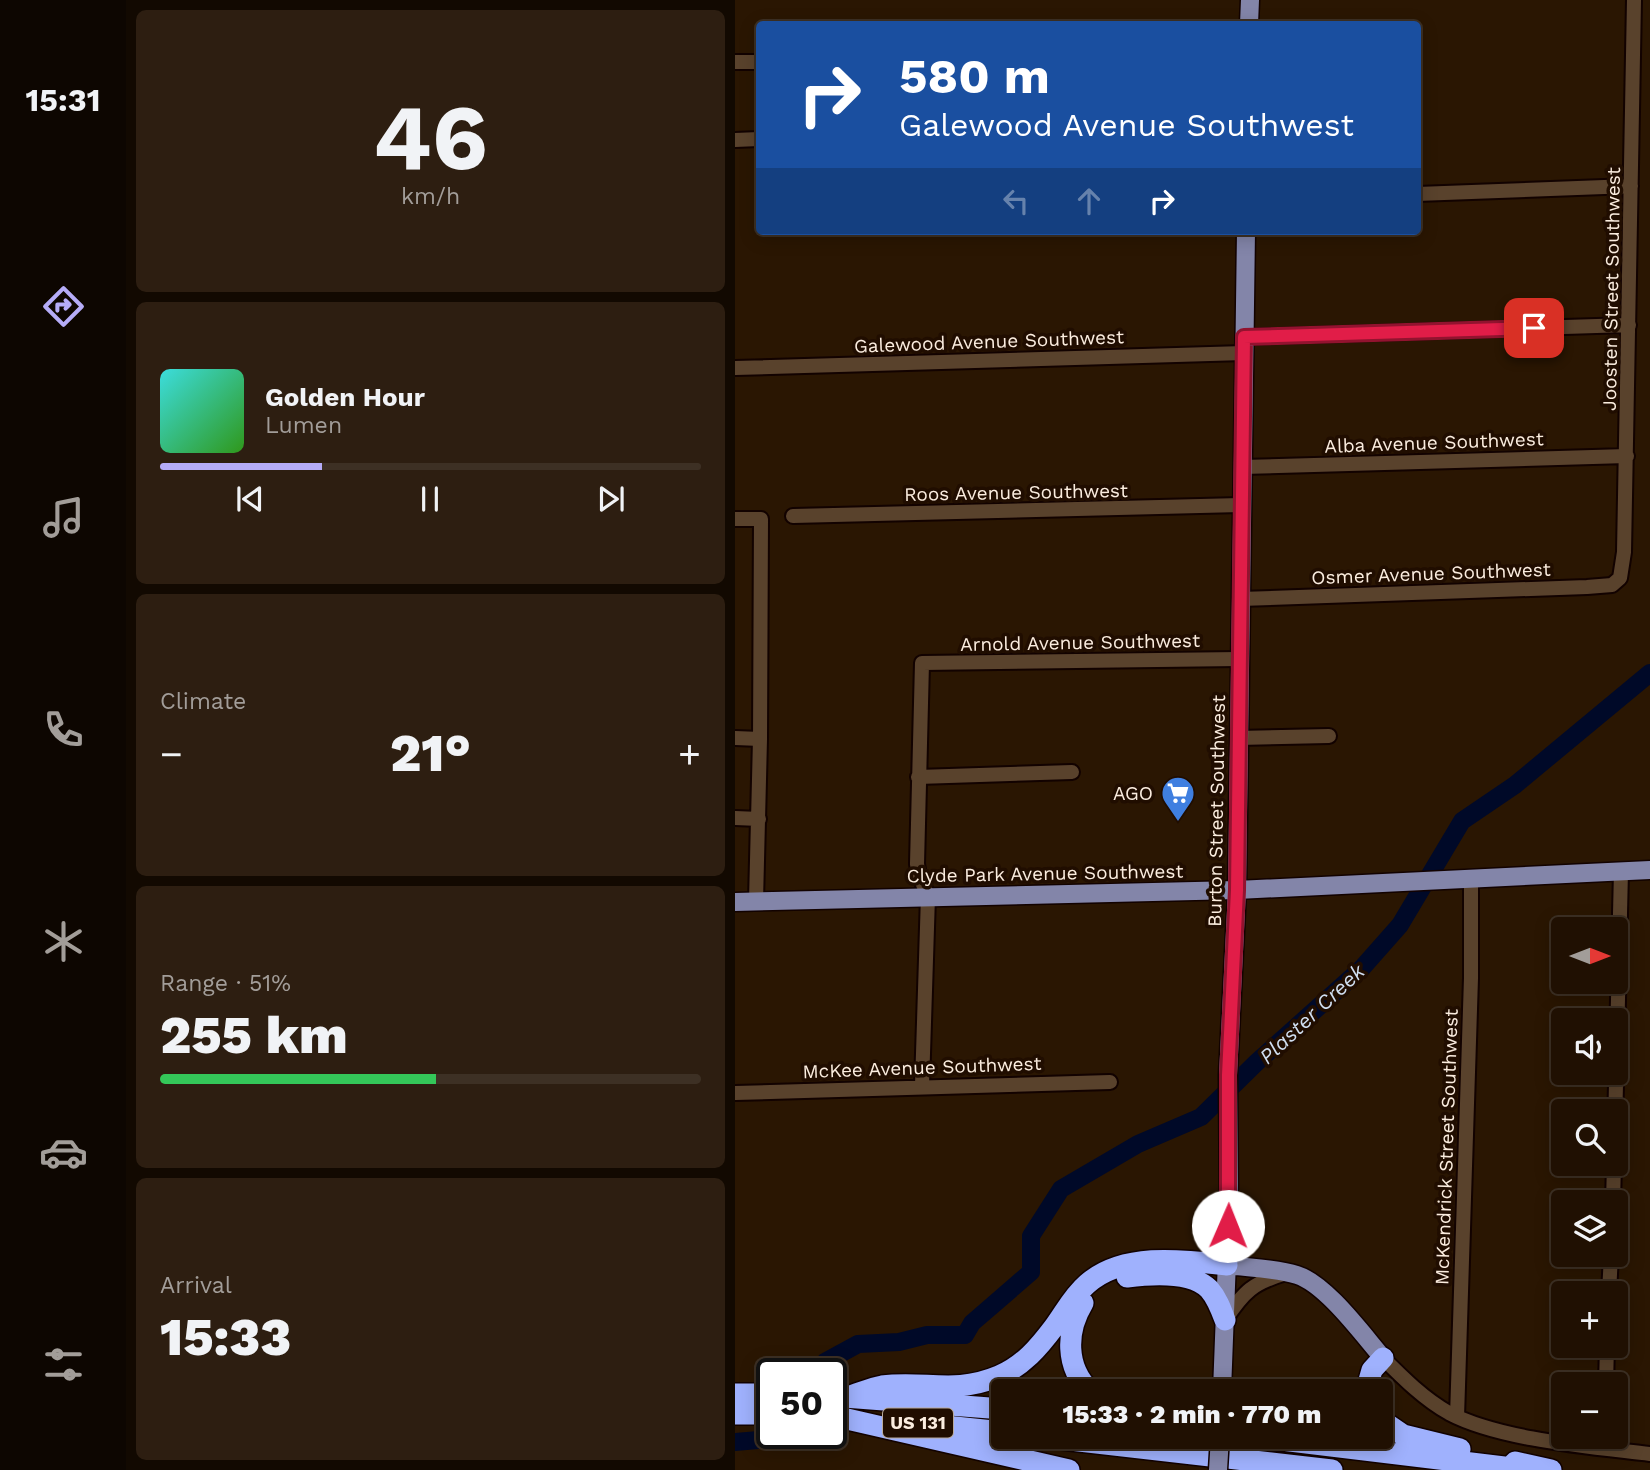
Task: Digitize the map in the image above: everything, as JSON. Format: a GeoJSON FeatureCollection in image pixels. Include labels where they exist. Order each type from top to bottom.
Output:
{"type":"FeatureCollection","features":[{"type":"Feature","properties":{"kind":"highway"},"geometry":{"type":"LineString","coordinates":[[847,1401],[882,1387],[956,1387],[1006,1373],[1033,1353],[1082,1288],[1100,1275],[1117,1268],[1159,1261],[1227,1265]]}},
{"type":"Feature","properties":{"kind":"highway"},"geometry":{"type":"LineString","coordinates":[[1080,1379],[1073,1362],[1071,1331],[1087,1297],[1108,1282],[1130,1276],[1194,1279],[1212,1293],[1225,1320]]}},
{"type":"Feature","properties":{"kind":"highway"},"geometry":{"type":"LineString","coordinates":[[1369,1379],[1372,1370],[1383,1358]]}},
{"type":"Feature","properties":{"kind":"highway"},"geometry":{"type":"LineString","coordinates":[[735,1394],[756,1394]]}},
{"type":"Feature","properties":{"kind":"highway","name":"US 131"},"geometry":{"type":"LineString","coordinates":[[847,1406],[991,1409]]}},
{"type":"Feature","properties":{"kind":"highway","name":"US 131"},"geometry":{"type":"LineString","coordinates":[[847,1408],[991,1430]]}},
{"type":"Feature","properties":{"kind":"highway"},"geometry":{"type":"LineString","coordinates":[[847,1409],[1069,1470]]}},
{"type":"Feature","properties":{"kind":"highway"},"geometry":{"type":"LineString","coordinates":[[735,1414],[756,1414]]}},
{"type":"Feature","properties":{"kind":"highway"},"geometry":{"type":"LineString","coordinates":[[1393,1430],[1413,1438],[1551,1470]]}},
{"type":"Feature","properties":{"kind":"highway"},"geometry":{"type":"LineString","coordinates":[[1149,1449],[1332,1470]]}},
{"type":"Feature","properties":{"kind":"highway"},"geometry":{"type":"LineString","coordinates":[[1356,1449],[1529,1470]]}},
{"type":"Feature","properties":{"kind":"main road"},"geometry":{"type":"LineString","coordinates":[[1249,21],[1250,0]]}},
{"type":"Feature","properties":{"kind":"main road","name":"Burton Street Southwest"},"geometry":{"type":"LineString","coordinates":[[1223,1379],[1229,1207],[1228,1075],[1237,890],[1245,235]]}},
{"type":"Feature","properties":{"kind":"main road","name":"Clyde Park Avenue Southwest"},"geometry":{"type":"LineString","coordinates":[[735,902],[1237,890],[1650,870]]}},
{"type":"Feature","properties":{"kind":"main road"},"geometry":{"type":"LineString","coordinates":[[1227,1265],[1289,1272],[1317,1285],[1383,1358]]}},
{"type":"Feature","properties":{"kind":"main road"},"geometry":{"type":"LineString","coordinates":[[1218,1470],[1219,1449]]}},
{"type":"Feature","properties":{"kind":"street","name":"Joosten Street Southwest"},"geometry":{"type":"LineString","coordinates":[[1620,578],[1625,552],[1635,0]]}},
{"type":"Feature","properties":{"kind":"street"},"geometry":{"type":"LineString","coordinates":[[735,62],[756,62]]}},
{"type":"Feature","properties":{"kind":"street"},"geometry":{"type":"LineString","coordinates":[[735,140],[756,139]]}},
{"type":"Feature","properties":{"kind":"street"},"geometry":{"type":"LineString","coordinates":[[1421,194],[1631,186]]}},
{"type":"Feature","properties":{"kind":"street","name":"Galewood Avenue Southwest"},"geometry":{"type":"LineString","coordinates":[[735,368],[1629,325]]}},
{"type":"Feature","properties":{"kind":"street","name":"Alba Avenue Southwest"},"geometry":{"type":"LineString","coordinates":[[1242,467],[1627,456]]}},
{"type":"Feature","properties":{"kind":"street","name":"Roos Avenue Southwest"},"geometry":{"type":"LineString","coordinates":[[793,516],[1241,505]]}},
{"type":"Feature","properties":{"kind":"street"},"geometry":{"type":"LineString","coordinates":[[735,519],[761,519],[756,901]]}},
{"type":"Feature","properties":{"kind":"street","name":"Osmer Avenue Southwest"},"geometry":{"type":"LineString","coordinates":[[1240,599],[1587,587],[1612,585],[1620,578]]}},
{"type":"Feature","properties":{"kind":"street","name":"Arnold Avenue Southwest"},"geometry":{"type":"LineString","coordinates":[[918,777],[922,663],[1239,659]]}},
{"type":"Feature","properties":{"kind":"street"},"geometry":{"type":"LineString","coordinates":[[1238,738],[1329,736]]}},
{"type":"Feature","properties":{"kind":"street"},"geometry":{"type":"LineString","coordinates":[[735,738],[760,738]]}},
{"type":"Feature","properties":{"kind":"street"},"geometry":{"type":"LineString","coordinates":[[922,1086],[928,896],[917,864],[918,777],[1072,772]]}},
{"type":"Feature","properties":{"kind":"street"},"geometry":{"type":"LineString","coordinates":[[735,818],[759,819]]}},
{"type":"Feature","properties":{"kind":"street"},"geometry":{"type":"LineString","coordinates":[[1616,1099],[1621,871]]}},
{"type":"Feature","properties":{"kind":"street","name":"McKendrick Street Southwest"},"geometry":{"type":"LineString","coordinates":[[1457,1417],[1471,978],[1464,878]]}},
{"type":"Feature","properties":{"kind":"street","name":"McKee Avenue Southwest"},"geometry":{"type":"LineString","coordinates":[[735,1093],[1110,1082]]}},
{"type":"Feature","properties":{"kind":"street"},"geometry":{"type":"LineString","coordinates":[[1225,1320],[1251,1287],[1289,1272]]}},
{"type":"Feature","properties":{"kind":"street"},"geometry":{"type":"LineString","coordinates":[[1383,1358],[1433,1402],[1457,1417],[1511,1433],[1551,1437]]}},
{"type":"Feature","properties":{"kind":"street"},"geometry":{"type":"LineString","coordinates":[[1628,1448],[1650,1454]]}},
{"type":"Feature","properties":{"kind":"waterway","name":"Plaster Creek"},"geometry":{"type":"LineString","coordinates":[[832,1358],[858,1344],[899,1342],[927,1335],[965,1335],[972,1323],[1031,1272],[1031,1236],[1061,1189],[1138,1144],[1201,1117],[1257,1062],[1362,968],[1400,925],[1462,821],[1515,785],[1650,673]]}},
{"type":"Feature","properties":{"kind":"waterway","name":"Plaster Creek"},"geometry":{"type":"LineString","coordinates":[[735,1442],[756,1440]]}},
{"type":"Feature","properties":{"kind":"place","name":"AGO"},"geometry":{"type":"Point","coordinates":[1178,823]}},
{"type":"Feature","properties":{"kind":"route"},"geometry":{"type":"LineString","coordinates":[[1228,1226],[1228,1075],[1237,890],[1244,337],[1534,328]]}}]}
